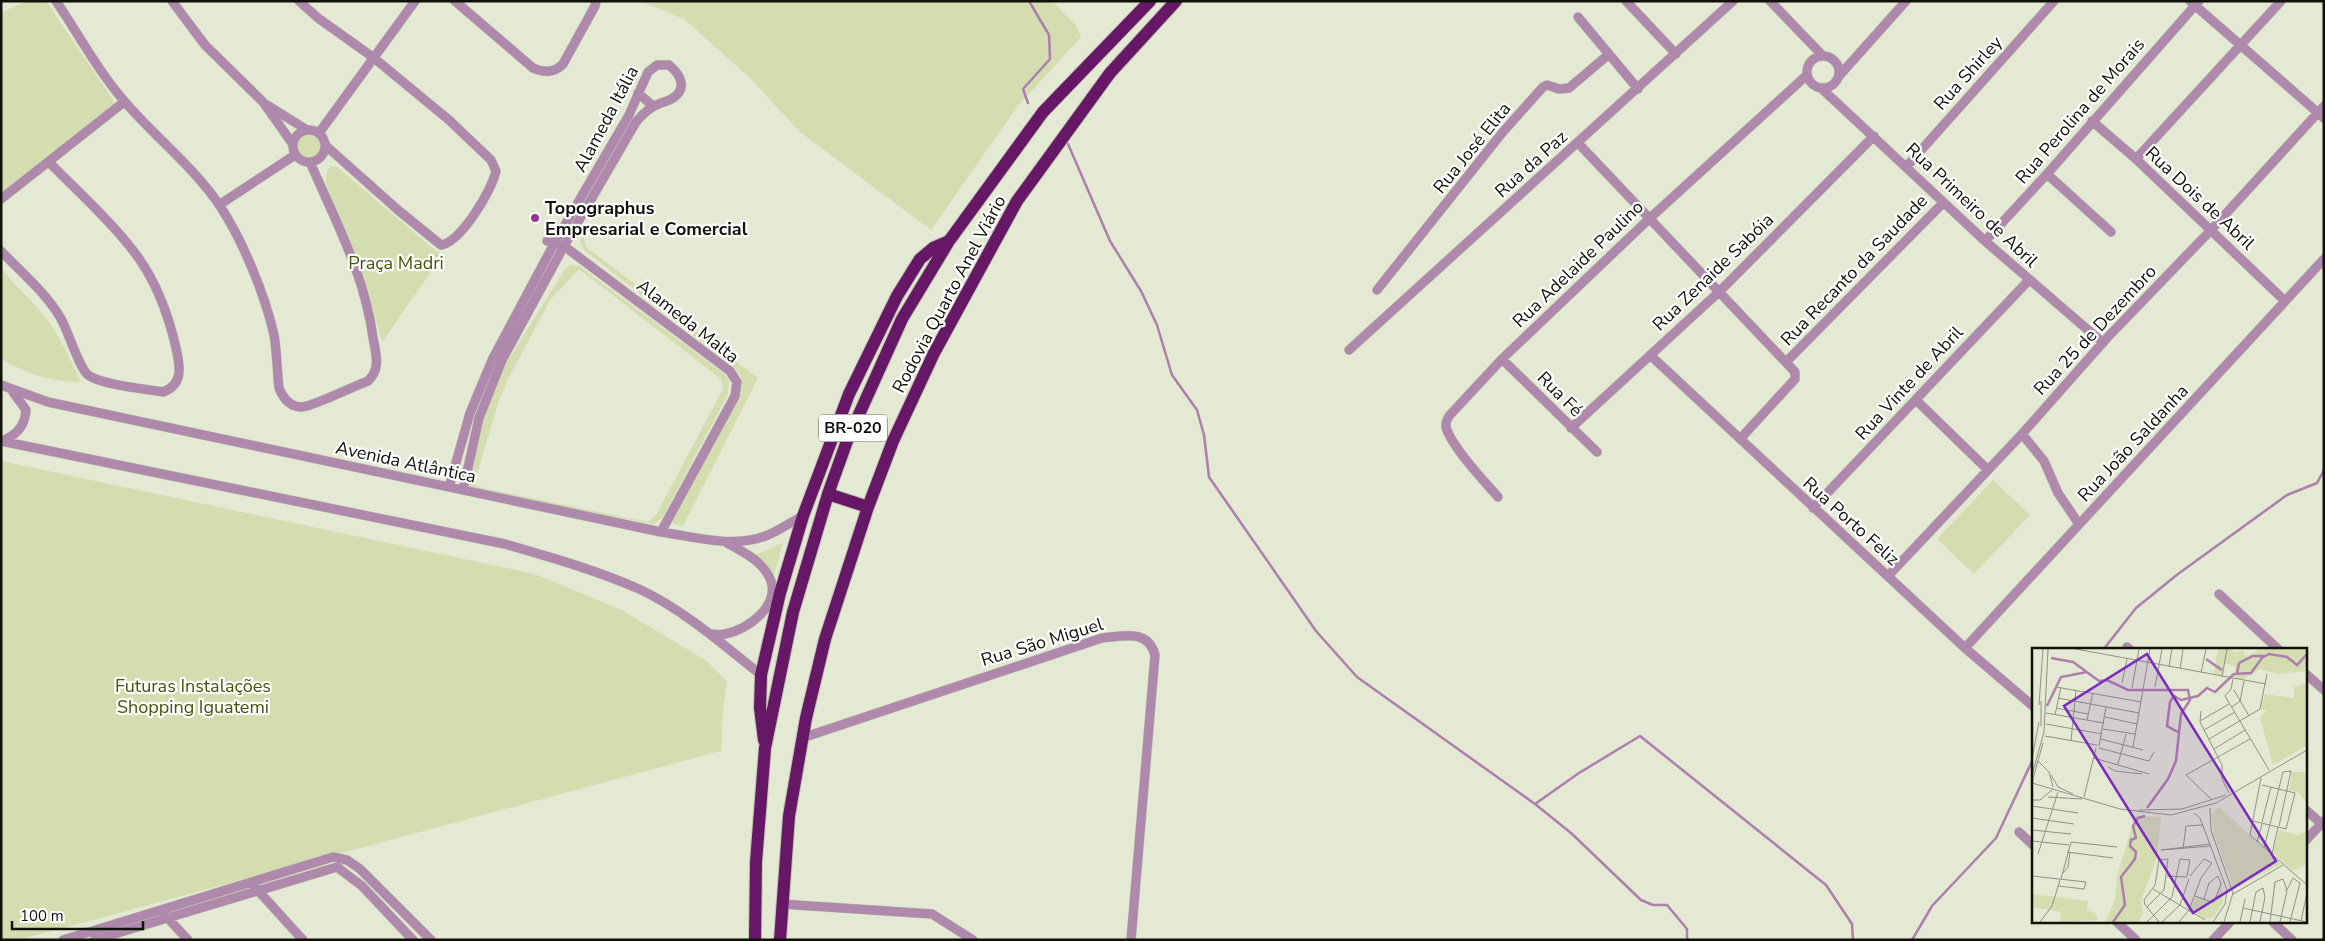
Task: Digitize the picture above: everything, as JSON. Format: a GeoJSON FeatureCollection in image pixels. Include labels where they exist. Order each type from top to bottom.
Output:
{"type":"FeatureCollection","features":[{"type":"Feature","properties":{"kind":"highway","name":"Rodovia Quarto Anel Viário"},"geometry":{"type":"LineString","coordinates":[[755,940],[756,862],[765,748],[793,612],[828,494],[847,441],[902,319],[949,242],[1043,112],[1150,1]]}},
{"type":"Feature","properties":{"kind":"highway","name":"Rodovia Quarto Anel Viário"},"geometry":{"type":"LineString","coordinates":[[780,940],[781,904],[789,816],[802,738],[825,639],[868,507],[919,383],[1017,201],[1110,73],[1176,1]]}},
{"type":"Feature","properties":{"kind":"highway"},"geometry":{"type":"LineString","coordinates":[[765,748],[760,708],[761,675],[780,593],[803,516],[849,394],[898,296],[920,258],[933,248],[949,242]]}},
{"type":"Feature","properties":{"kind":"highway"},"geometry":{"type":"LineString","coordinates":[[828,494],[868,507]]}},
{"type":"Feature","properties":{"kind":"street"},"geometry":{"type":"LineString","coordinates":[[56,1],[95,63],[124,102],[179,158],[219,205],[238,238],[254,274],[274,336],[279,388],[282,396],[288,402],[303,407],[368,381],[374,374],[377,365],[371,318],[362,283],[351,252],[310,162]]}},
{"type":"Feature","properties":{"kind":"street"},"geometry":{"type":"LineString","coordinates":[[172,1],[205,45],[263,102],[292,143],[295,155],[302,161],[310,162],[321,157],[325,145]]}},
{"type":"Feature","properties":{"kind":"street"},"geometry":{"type":"LineString","coordinates":[[263,102],[307,130],[319,133],[325,145],[398,210],[441,245],[457,237],[491,186],[496,171],[491,160],[449,120],[374,58],[318,18],[299,1]]}},
{"type":"Feature","properties":{"kind":"street"},"geometry":{"type":"LineString","coordinates":[[319,133],[415,1]]}},
{"type":"Feature","properties":{"kind":"street"},"geometry":{"type":"LineString","coordinates":[[455,1],[533,68],[543,72],[558,69],[563,64],[596,6],[596,1]]}},
{"type":"Feature","properties":{"kind":"street"},"geometry":{"type":"LineString","coordinates":[[1626,1],[1676,54]]}},
{"type":"Feature","properties":{"kind":"street","name":"Rua da Paz"},"geometry":{"type":"LineString","coordinates":[[1349,350],[1578,144],[1733,1]]}},
{"type":"Feature","properties":{"kind":"street"},"geometry":{"type":"LineString","coordinates":[[1770,1],[1823,56]]}},
{"type":"Feature","properties":{"kind":"street"},"geometry":{"type":"LineString","coordinates":[[1839,76],[1836,62],[1831,57],[1823,56],[1811,62],[1808,75],[1812,84],[1821,88],[1832,86],[1906,1]]}},
{"type":"Feature","properties":{"kind":"street","name":"Rua Shirley"},"geometry":{"type":"LineString","coordinates":[[1907,166],[2054,1]]}},
{"type":"Feature","properties":{"kind":"street"},"geometry":{"type":"LineString","coordinates":[[2136,159],[2281,1]]}},
{"type":"Feature","properties":{"kind":"street"},"geometry":{"type":"LineString","coordinates":[[2195,2],[2240,44],[2322,112]]}},
{"type":"Feature","properties":{"kind":"street","name":"Rua Perolina de Morais"},"geometry":{"type":"LineString","coordinates":[[1985,241],[2047,174],[2195,2]]}},
{"type":"Feature","properties":{"kind":"street"},"geometry":{"type":"LineString","coordinates":[[1578,17],[1638,89]]}},
{"type":"Feature","properties":{"kind":"street","name":"Rua José Elita"},"geometry":{"type":"LineString","coordinates":[[1377,290],[1502,133],[1543,87],[1547,85],[1558,89],[1569,88],[1608,55]]}},
{"type":"Feature","properties":{"kind":"street","name":"Alameda Itália"},"geometry":{"type":"LineString","coordinates":[[449,487],[480,386],[555,243],[629,114],[652,67],[664,64],[675,70],[681,78],[682,84],[679,92],[674,98],[653,106],[643,113],[555,243],[502,360],[479,418],[463,490]]}},
{"type":"Feature","properties":{"kind":"street","name":"Rua Adelaide Paulino"},"geometry":{"type":"LineString","coordinates":[[1498,497],[1456,445],[1447,429],[1446,423],[1449,416],[1502,359],[1650,218],[1808,75]]}},
{"type":"Feature","properties":{"kind":"street","name":"Rua Primeiro de Abril"},"geometry":{"type":"LineString","coordinates":[[1821,88],[1907,166],[1985,241],[2103,343]]}},
{"type":"Feature","properties":{"kind":"street"},"geometry":{"type":"LineString","coordinates":[[638,93],[653,106]]}},
{"type":"Feature","properties":{"kind":"street"},"geometry":{"type":"LineString","coordinates":[[1,199],[124,102]]}},
{"type":"Feature","properties":{"kind":"street","name":"Rua 25 de Dezembro"},"geometry":{"type":"LineString","coordinates":[[1888,576],[2022,434],[2103,343],[2322,112]]}},
{"type":"Feature","properties":{"kind":"street","name":"Rua Dois de Abril"},"geometry":{"type":"LineString","coordinates":[[2092,121],[2136,159],[2285,301]]}},
{"type":"Feature","properties":{"kind":"street"},"geometry":{"type":"LineString","coordinates":[[292,143],[299,133],[307,130]]}},
{"type":"Feature","properties":{"kind":"street","name":"Rua Zenaide Sabóia"},"geometry":{"type":"LineString","coordinates":[[1571,428],[1720,291],[1874,136]]}},
{"type":"Feature","properties":{"kind":"street"},"geometry":{"type":"LineString","coordinates":[[1578,144],[1787,361],[1795,372],[1795,379],[1740,439]]}},
{"type":"Feature","properties":{"kind":"street"},"geometry":{"type":"LineString","coordinates":[[219,205],[295,155]]}},
{"type":"Feature","properties":{"kind":"street"},"geometry":{"type":"LineString","coordinates":[[1,251],[48,301],[60,317],[86,374],[99,380],[163,392],[170,390],[176,383],[180,374],[180,363],[171,327],[155,288],[132,248],[49,162]]}},
{"type":"Feature","properties":{"kind":"street"},"geometry":{"type":"LineString","coordinates":[[2047,174],[2111,232]]}},
{"type":"Feature","properties":{"kind":"street","name":"Rua Recanto da Saudade"},"geometry":{"type":"LineString","coordinates":[[1787,361],[1943,202]]}},
{"type":"Feature","properties":{"kind":"street","name":"Alameda Malta"},"geometry":{"type":"LineString","coordinates":[[555,243],[730,372],[737,382],[735,396],[661,532]]}},
{"type":"Feature","properties":{"kind":"street","name":"Rua João Saldanha"},"geometry":{"type":"LineString","coordinates":[[1965,648],[2324,259]]}},
{"type":"Feature","properties":{"kind":"street","name":"Rua Vinte de Abril"},"geometry":{"type":"LineString","coordinates":[[1813,508],[2029,280]]}},
{"type":"Feature","properties":{"kind":"street","name":"Rua Porto Feliz"},"geometry":{"type":"LineString","coordinates":[[1650,355],[1965,648],[2032,705]]}},
{"type":"Feature","properties":{"kind":"street","name":"Rua Fé"},"geometry":{"type":"LineString","coordinates":[[1502,359],[1596,452]]}},
{"type":"Feature","properties":{"kind":"street","name":"Avenida Atlântica"},"geometry":{"type":"LineString","coordinates":[[1,385],[12,391],[58,404],[661,532],[725,542],[757,538],[770,534],[803,516]]}},
{"type":"Feature","properties":{"kind":"street"},"geometry":{"type":"LineString","coordinates":[[2,441],[16,433],[26,420],[26,410],[12,391]]}},
{"type":"Feature","properties":{"kind":"street"},"geometry":{"type":"LineString","coordinates":[[1916,400],[1988,470]]}},
{"type":"Feature","properties":{"kind":"street"},"geometry":{"type":"LineString","coordinates":[[2022,434],[2044,461],[2058,493],[2079,524]]}},
{"type":"Feature","properties":{"kind":"street"},"geometry":{"type":"LineString","coordinates":[[2,441],[505,544],[574,565],[640,590],[710,634],[761,675]]}},
{"type":"Feature","properties":{"kind":"street"},"geometry":{"type":"LineString","coordinates":[[710,634],[724,634],[739,630],[752,621],[770,601],[772,591],[770,580],[762,567],[749,554],[725,542]]}},
{"type":"Feature","properties":{"kind":"street"},"geometry":{"type":"LineString","coordinates":[[2219,594],[2277,648]]}},
{"type":"Feature","properties":{"kind":"street","name":"Rua São Miguel"},"geometry":{"type":"LineString","coordinates":[[802,738],[1102,638],[1136,635],[1146,639],[1153,646],[1156,655],[1131,940]]}},
{"type":"Feature","properties":{"kind":"street"},"geometry":{"type":"LineString","coordinates":[[2308,676],[2324,690]]}},
{"type":"Feature","properties":{"kind":"street"},"geometry":{"type":"LineString","coordinates":[[2308,812],[2323,823],[2308,838]]}},
{"type":"Feature","properties":{"kind":"street"},"geometry":{"type":"LineString","coordinates":[[2019,832],[2032,844]]}},
{"type":"Feature","properties":{"kind":"street"},"geometry":{"type":"LineString","coordinates":[[63,940],[164,913],[253,886],[333,857],[347,860],[370,878],[431,940]]}},
{"type":"Feature","properties":{"kind":"street"},"geometry":{"type":"LineString","coordinates":[[253,886],[337,866],[362,886],[413,940]]}},
{"type":"Feature","properties":{"kind":"street"},"geometry":{"type":"LineString","coordinates":[[362,886],[370,878]]}},
{"type":"Feature","properties":{"kind":"street"},"geometry":{"type":"LineString","coordinates":[[253,886],[303,940]]}},
{"type":"Feature","properties":{"kind":"street"},"geometry":{"type":"LineString","coordinates":[[781,904],[932,914],[973,940]]}},
{"type":"Feature","properties":{"kind":"street"},"geometry":{"type":"LineString","coordinates":[[94,940],[164,913]]}},
{"type":"Feature","properties":{"kind":"street"},"geometry":{"type":"LineString","coordinates":[[164,913],[188,940]]}},
{"type":"Feature","properties":{"kind":"street"},"geometry":{"type":"LineString","coordinates":[[2118,924],[2136,940]]}},
{"type":"Feature","properties":{"kind":"street"},"geometry":{"type":"LineString","coordinates":[[2213,940],[2228,924]]}},
{"type":"Feature","properties":{"kind":"street"},"geometry":{"type":"LineString","coordinates":[[2275,924],[2292,940]]}},
{"type":"Feature","properties":{"kind":"green space"},"geometry":{"type":"Polygon","coordinates":[[[26,1],[46,1],[117,106],[1,199],[1,13],[26,1]]]}},
{"type":"Feature","properties":{"kind":"green space"},"geometry":{"type":"Polygon","coordinates":[[[640,1],[1052,1],[1076,25],[1081,37],[1017,107],[931,230],[800,132],[750,78],[684,19],[640,1]]]}},
{"type":"Feature","properties":{"kind":"green space"},"geometry":{"type":"Polygon","coordinates":[[[309,132],[319,136],[323,146],[319,156],[309,160],[299,156],[295,146],[299,136],[309,132]]]}},
{"type":"Feature","properties":{"kind":"green space","name":"Praça Madri"},"geometry":{"type":"Polygon","coordinates":[[[331,166],[337,167],[442,256],[382,342],[363,272],[327,187],[326,176],[331,166]]]}},
{"type":"Feature","properties":{"kind":"green space"},"geometry":{"type":"Polygon","coordinates":[[[583,235],[586,247],[758,378],[683,526],[673,524],[673,520],[739,398],[742,389],[742,379],[735,368],[584,250],[580,242],[583,235]]]}},
{"type":"Feature","properties":{"kind":"green space"},"geometry":{"type":"Polygon","coordinates":[[[571,265],[579,266],[726,375],[729,381],[728,394],[663,517],[654,524],[467,490],[478,436],[497,378],[565,269],[571,265]],[[579,269],[550,300],[507,381],[497,406],[475,481],[477,486],[648,522],[656,515],[723,389],[721,379],[579,269]]]}},
{"type":"Feature","properties":{"kind":"green space"},"geometry":{"type":"Polygon","coordinates":[[[1,268],[49,322],[81,382],[40,376],[1,359],[1,268]]]}},
{"type":"Feature","properties":{"kind":"green space","name":"Futuras Instalações Shopping Iguatemi"},"geometry":{"type":"Polygon","coordinates":[[[1,461],[535,574],[622,610],[705,660],[727,681],[721,751],[18,940],[1,940],[1,461]]]}},
{"type":"Feature","properties":{"kind":"green space"},"geometry":{"type":"Polygon","coordinates":[[[1993,480],[2030,515],[1974,574],[1937,539],[1993,480]]]}},
{"type":"Feature","properties":{"kind":"green space"},"geometry":{"type":"Polygon","coordinates":[[[783,543],[773,579],[750,557],[783,543]]]}},
{"type":"Feature","properties":{"kind":"waterway"},"geometry":{"type":"LineString","coordinates":[[1028,103],[1023,89],[1050,59],[1049,35],[1029,1]]}},
{"type":"Feature","properties":{"kind":"waterway"},"geometry":{"type":"LineString","coordinates":[[1068,144],[1110,241],[1141,291],[1157,325],[1172,375],[1197,410],[1204,435],[1209,477],[1316,631],[1357,677],[1535,804],[1571,833],[1641,900],[1653,905],[1667,905],[1687,929],[1687,940]]}},
{"type":"Feature","properties":{"kind":"waterway"},"geometry":{"type":"LineString","coordinates":[[2105,648],[2136,608],[2178,574],[2287,495],[2317,483],[2324,470]]}},
{"type":"Feature","properties":{"kind":"waterway"},"geometry":{"type":"LineString","coordinates":[[1535,804],[1579,773],[1640,736],[1826,885],[1852,924],[1853,940]]}},
{"type":"Feature","properties":{"kind":"waterway"},"geometry":{"type":"LineString","coordinates":[[1912,940],[1932,906],[1996,838],[2032,761]]}},
{"type":"Feature","properties":{"kind":"place","name":"Topographus Empresarial e Comercial"},"geometry":{"type":"Point","coordinates":[535,218]}}]}
